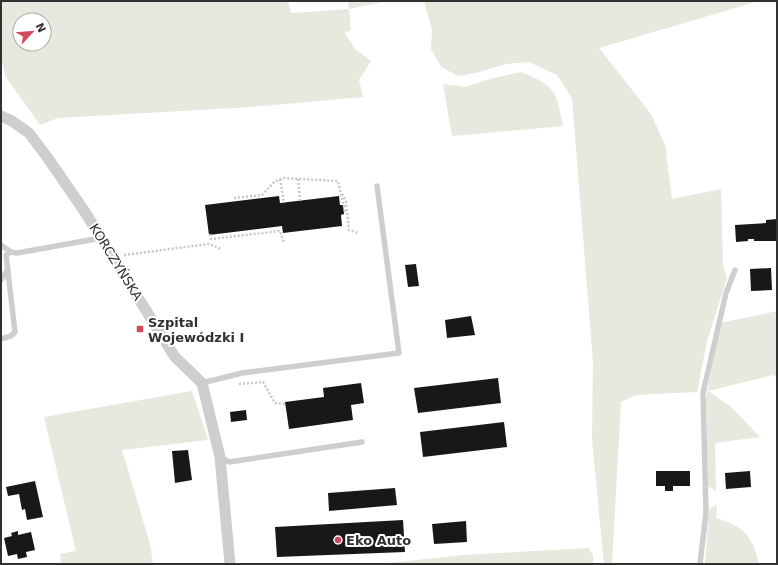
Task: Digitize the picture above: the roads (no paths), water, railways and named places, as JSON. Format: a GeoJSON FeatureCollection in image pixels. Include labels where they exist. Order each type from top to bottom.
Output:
{"type":"FeatureCollection","features":[{"type":"Feature","properties":{"kind":"street","name":"KORCZYŃSKA"},"geometry":{"type":"LineString","coordinates":[[1,116],[12,121],[29,133],[83,209],[175,357],[202,383]]}},
{"type":"Feature","properties":{"kind":"street"},"geometry":{"type":"LineString","coordinates":[[202,383],[220,457],[230,564]]}},
{"type":"Feature","properties":{"kind":"lane"},"geometry":{"type":"LineString","coordinates":[[202,383],[242,373],[399,353],[377,186]]}},
{"type":"Feature","properties":{"kind":"lane"},"geometry":{"type":"LineString","coordinates":[[1,245],[11,252],[17,253],[101,238]]}},
{"type":"Feature","properties":{"kind":"lane"},"geometry":{"type":"LineString","coordinates":[[1,339],[10,336],[15,332],[6,255],[11,252]]}},
{"type":"Feature","properties":{"kind":"lane"},"geometry":{"type":"LineString","coordinates":[[1,280],[8,269]]}},
{"type":"Feature","properties":{"kind":"lane"},"geometry":{"type":"LineString","coordinates":[[700,564],[706,512],[703,393],[726,293],[735,270]]}},
{"type":"Feature","properties":{"kind":"lane"},"geometry":{"type":"LineString","coordinates":[[220,457],[229,462],[362,442]]}},
{"type":"Feature","properties":{"kind":"place","name":"Szpital Wojewódzki I"},"geometry":{"type":"Point","coordinates":[140,329]}},
{"type":"Feature","properties":{"kind":"place","name":"Eko Auto"},"geometry":{"type":"Point","coordinates":[338,540]}}]}
